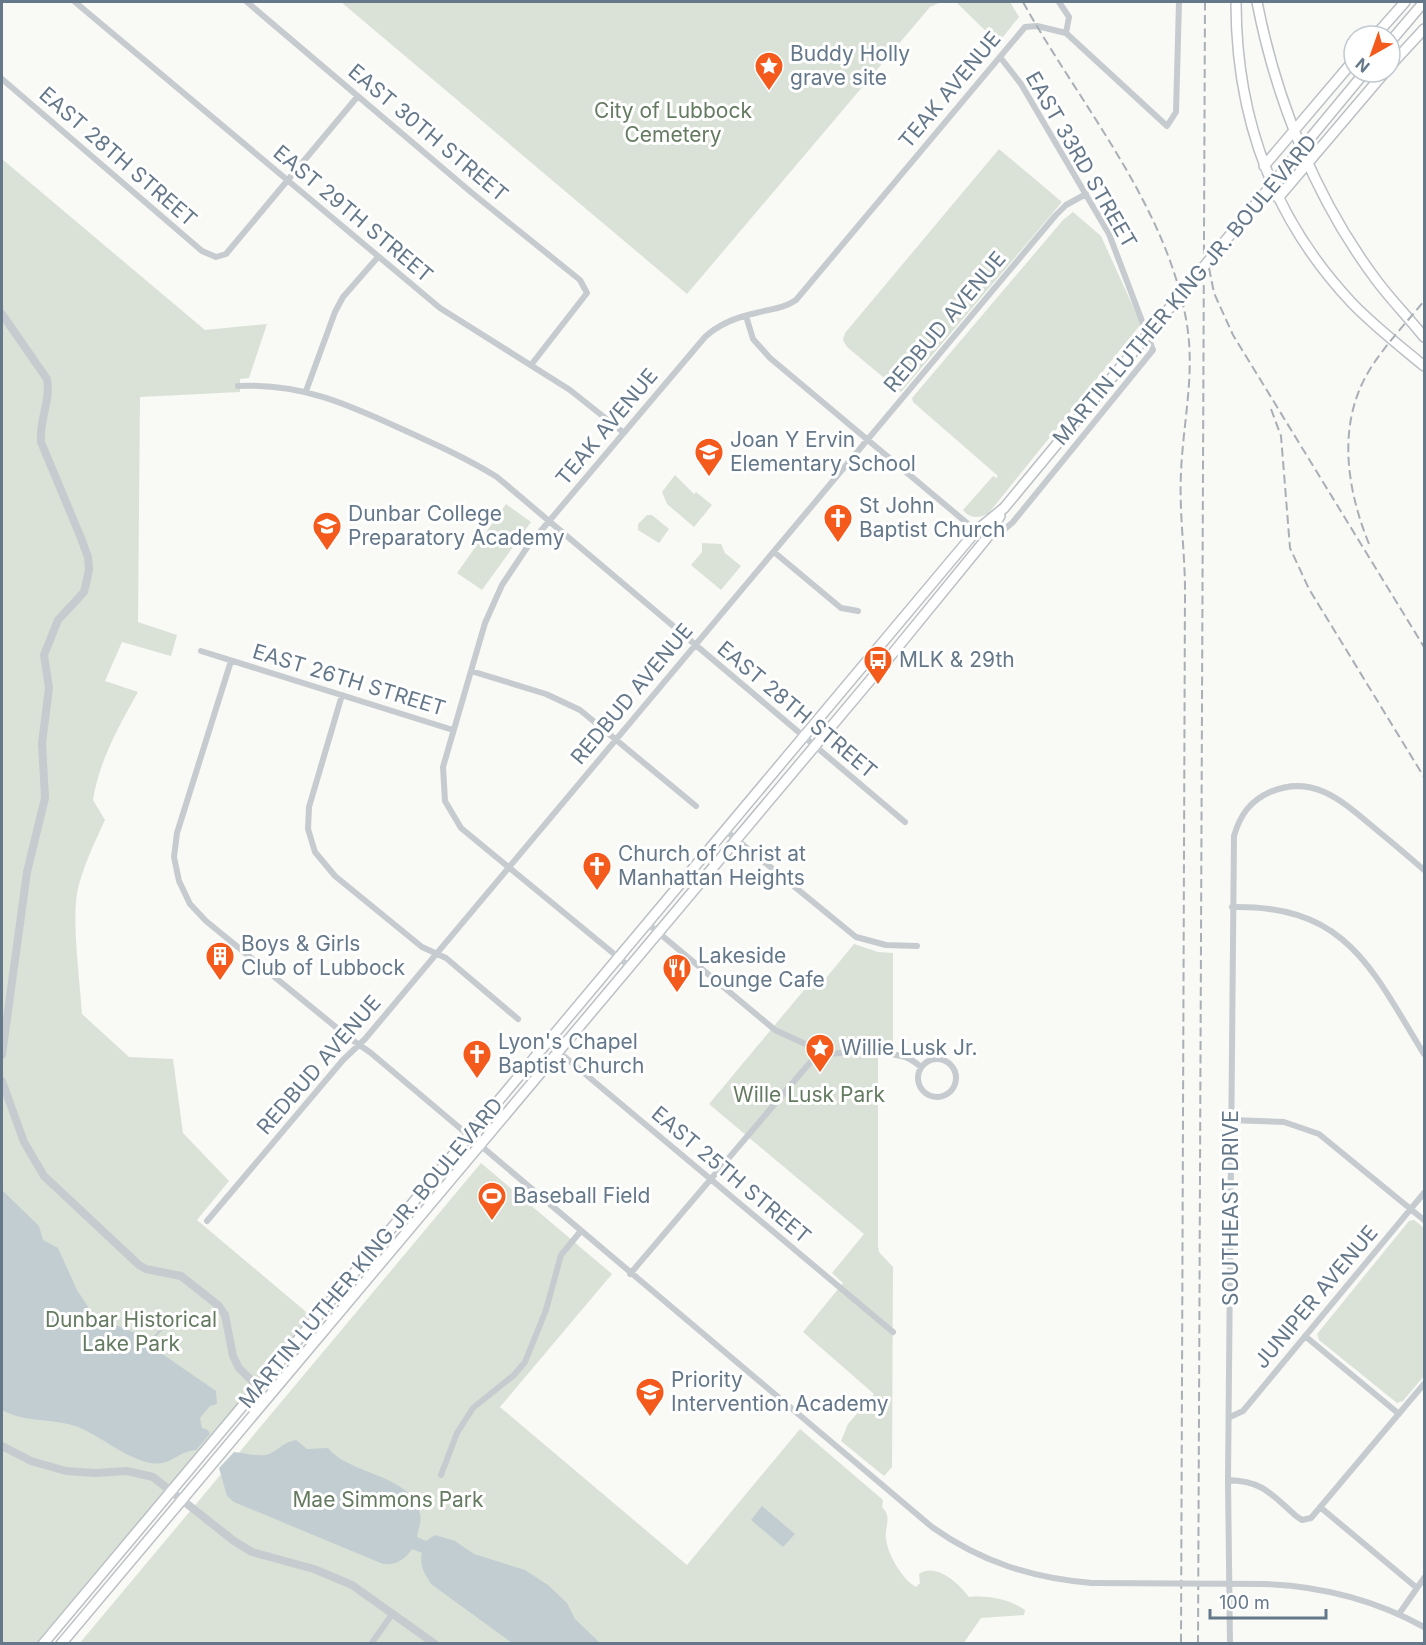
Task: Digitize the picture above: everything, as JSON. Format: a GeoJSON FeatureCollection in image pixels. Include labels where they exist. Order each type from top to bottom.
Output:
{"type":"FeatureCollection","features":[{"type":"Feature","properties":{"kind":"main road"},"geometry":{"type":"LineString","coordinates":[[1236,2],[1236,45],[1243,98],[1264,166],[1278,198],[1305,246],[1335,284],[1375,325],[1425,366]]}},
{"type":"Feature","properties":{"kind":"main road"},"geometry":{"type":"LineString","coordinates":[[1257,2],[1266,48],[1307,162],[1328,205],[1377,282],[1425,337]]}},
{"type":"Feature","properties":{"kind":"main road"},"geometry":{"type":"LineString","coordinates":[[1386,24],[1405,2]]}},
{"type":"Feature","properties":{"kind":"main road"},"geometry":{"type":"LineString","coordinates":[[1402,28],[1424,2]]}},
{"type":"Feature","properties":{"kind":"main road"},"geometry":{"type":"LineString","coordinates":[[1402,54],[1424,32]]}},
{"type":"Feature","properties":{"kind":"main road"},"geometry":{"type":"LineString","coordinates":[[1264,166],[1342,74]]}},
{"type":"Feature","properties":{"kind":"main road","name":"MARTIN LUTHER KING JR. BOULEVARD"},"geometry":{"type":"LineString","coordinates":[[61,1644],[986,539],[1004,508],[1355,84]]}},
{"type":"Feature","properties":{"kind":"main road"},"geometry":{"type":"LineString","coordinates":[[1278,198],[1375,84]]}},
{"type":"Feature","properties":{"kind":"main road","name":"MARTIN LUTHER KING JR. BOULEVARD"},"geometry":{"type":"LineString","coordinates":[[43,1644],[976,531],[1004,508]]}},
{"type":"Feature","properties":{"kind":"street","name":"EAST 29TH STREET"},"geometry":{"type":"LineString","coordinates":[[75,2],[449,314],[577,394],[624,433]]}},
{"type":"Feature","properties":{"kind":"street","name":"EAST 30TH STREET"},"geometry":{"type":"LineString","coordinates":[[247,2],[472,193],[580,280],[587,293],[531,365]]}},
{"type":"Feature","properties":{"kind":"street"},"geometry":{"type":"LineString","coordinates":[[1059,2],[1069,17],[1066,33],[1167,126],[1176,112],[1179,2]]}},
{"type":"Feature","properties":{"kind":"street","name":"TEAK AVENUE"},"geometry":{"type":"LineString","coordinates":[[453,730],[485,623],[514,564],[705,337],[730,321],[777,309],[796,300],[1025,27],[1037,26],[1066,33]]}},
{"type":"Feature","properties":{"kind":"street","name":"EAST 33RD STREET"},"geometry":{"type":"LineString","coordinates":[[986,539],[997,536],[1018,517],[1153,350],[1109,234],[1021,84],[1000,57]]}},
{"type":"Feature","properties":{"kind":"street","name":"EAST 28TH STREET"},"geometry":{"type":"LineString","coordinates":[[2,79],[202,251],[216,257],[226,254],[287,180]]}},
{"type":"Feature","properties":{"kind":"street"},"geometry":{"type":"LineString","coordinates":[[287,180],[358,96]]}},
{"type":"Feature","properties":{"kind":"street","name":"REDBUD AVENUE"},"geometry":{"type":"LineString","coordinates":[[207,1221],[436,954],[1055,216],[1066,205],[1086,194]]}},
{"type":"Feature","properties":{"kind":"street"},"geometry":{"type":"LineString","coordinates":[[306,391],[335,312],[343,297],[378,257]]}},
{"type":"Feature","properties":{"kind":"street"},"geometry":{"type":"LineString","coordinates":[[2,315],[47,379],[49,388],[40,432],[41,442],[81,538],[88,557],[89,570],[84,592],[58,620],[44,655],[49,688],[42,743],[45,798],[27,872],[2,1055]]}},
{"type":"Feature","properties":{"kind":"street"},"geometry":{"type":"LineString","coordinates":[[746,316],[753,339],[760,348],[986,539]]}},
{"type":"Feature","properties":{"kind":"street","name":"EAST 28TH STREET"},"geometry":{"type":"LineString","coordinates":[[238,386],[276,386],[306,391],[346,404],[467,459],[497,477],[905,822]]}},
{"type":"Feature","properties":{"kind":"street"},"geometry":{"type":"LineString","coordinates":[[774,552],[841,608],[858,611]]}},
{"type":"Feature","properties":{"kind":"street","name":"EAST 26TH STREET"},"geometry":{"type":"LineString","coordinates":[[201,651],[453,730],[443,767],[445,801],[460,828],[630,966]]}},
{"type":"Feature","properties":{"kind":"street"},"geometry":{"type":"LineString","coordinates":[[231,660],[174,846],[176,869],[184,893],[206,921],[359,1045],[948,1538],[964,1549],[1013,1569],[1054,1580],[1092,1583],[1298,1585],[1338,1592],[1399,1614],[1425,1628]]}},
{"type":"Feature","properties":{"kind":"street"},"geometry":{"type":"LineString","coordinates":[[471,671],[564,702],[580,710],[696,806]]}},
{"type":"Feature","properties":{"kind":"street"},"geometry":{"type":"LineString","coordinates":[[342,695],[311,797],[308,818],[311,842],[328,870],[422,947],[446,958],[518,1019]]}},
{"type":"Feature","properties":{"kind":"street","name":"SOUTHEAST DRIVE"},"geometry":{"type":"LineString","coordinates":[[1230,1644],[1228,1480],[1232,907],[1233,846],[1237,826],[1248,806],[1274,790],[1305,786],[1328,792],[1425,870]]}},
{"type":"Feature","properties":{"kind":"street"},"geometry":{"type":"LineString","coordinates":[[725,830],[856,937],[886,945],[917,946]]}},
{"type":"Feature","properties":{"kind":"street"},"geometry":{"type":"LineString","coordinates":[[1232,907],[1257,906],[1291,913],[1322,925],[1344,939],[1373,971],[1425,1054]]}},
{"type":"Feature","properties":{"kind":"street"},"geometry":{"type":"LineString","coordinates":[[647,923],[775,1030],[828,1054],[895,1054],[911,1059],[921,1067]]}},
{"type":"Feature","properties":{"kind":"street","name":"EAST 25TH STREET"},"geometry":{"type":"LineString","coordinates":[[547,1042],[893,1332]]}},
{"type":"Feature","properties":{"kind":"street"},"geometry":{"type":"LineString","coordinates":[[630,1274],[807,1064],[828,1054]]}},
{"type":"Feature","properties":{"kind":"street"},"geometry":{"type":"LineString","coordinates":[[933,1060],[949,1064],[956,1077],[951,1092],[936,1098],[924,1093],[918,1080],[921,1067],[933,1060]]}},
{"type":"Feature","properties":{"kind":"street"},"geometry":{"type":"LineString","coordinates":[[2,1081],[24,1142],[44,1176],[139,1265],[181,1276],[219,1306],[225,1315],[233,1356],[239,1368],[259,1388]]}},
{"type":"Feature","properties":{"kind":"street"},"geometry":{"type":"LineString","coordinates":[[1231,1120],[1284,1122],[1319,1134],[1425,1220]]}},
{"type":"Feature","properties":{"kind":"street","name":"JUNIPER AVENUE"},"geometry":{"type":"LineString","coordinates":[[1230,1417],[1243,1411],[1425,1193]]}},
{"type":"Feature","properties":{"kind":"street"},"geometry":{"type":"LineString","coordinates":[[441,1475],[457,1433],[472,1408],[514,1375],[525,1362],[546,1310],[561,1255],[580,1232]]}},
{"type":"Feature","properties":{"kind":"street"},"geometry":{"type":"LineString","coordinates":[[1305,1336],[1399,1414]]}},
{"type":"Feature","properties":{"kind":"street"},"geometry":{"type":"LineString","coordinates":[[1228,1480],[1249,1481],[1259,1485],[1302,1520],[1311,1518],[1425,1384]]}},
{"type":"Feature","properties":{"kind":"street"},"geometry":{"type":"LineString","coordinates":[[2,1446],[46,1467],[80,1473],[127,1471],[153,1477],[218,1530],[252,1552],[336,1576],[372,1597],[435,1644]]}},
{"type":"Feature","properties":{"kind":"street"},"geometry":{"type":"LineString","coordinates":[[1320,1508],[1417,1588]]}},
{"type":"Feature","properties":{"kind":"street"},"geometry":{"type":"LineString","coordinates":[[1399,1614],[1425,1578]]}},
{"type":"Feature","properties":{"kind":"street"},"geometry":{"type":"LineString","coordinates":[[371,1644],[393,1613]]}},
{"type":"Feature","properties":{"kind":"green space","name":"City of Lubbock Cemetery"},"geometry":{"type":"Polygon","coordinates":[[[341,2],[941,2],[930,7],[687,294],[341,2]]]}},
{"type":"Feature","properties":{"kind":"green space"},"geometry":{"type":"Polygon","coordinates":[[[956,2],[1010,2],[1019,17],[998,43],[956,2]]]}},
{"type":"Feature","properties":{"kind":"green space"},"geometry":{"type":"Polygon","coordinates":[[[999,149],[1062,202],[901,392],[847,347],[843,340],[845,333],[999,149]]]}},
{"type":"Feature","properties":{"kind":"green space","name":"Dunbar Historical Lake Park"},"geometry":{"type":"Polygon","coordinates":[[[2,159],[205,330],[267,324],[249,378],[240,379],[240,392],[140,397],[138,622],[177,635],[171,656],[122,642],[105,681],[138,692],[111,744],[96,786],[93,800],[105,820],[79,884],[76,936],[82,1014],[129,1057],[173,1059],[183,1133],[229,1181],[197,1220],[311,1316],[37,1644],[2,1643],[2,159]]]}},
{"type":"Feature","properties":{"kind":"green space"},"geometry":{"type":"Polygon","coordinates":[[[1073,212],[1101,236],[1141,324],[988,514],[978,517],[971,516],[963,510],[993,476],[996,478],[998,476],[913,402],[912,398],[1063,220],[1073,212]]]}},
{"type":"Feature","properties":{"kind":"green space"},"geometry":{"type":"Polygon","coordinates":[[[675,475],[694,494],[696,492],[712,505],[694,527],[667,504],[662,492],[675,475]]]}},
{"type":"Feature","properties":{"kind":"green space"},"geometry":{"type":"Polygon","coordinates":[[[506,504],[531,522],[482,590],[457,573],[506,504]]]}},
{"type":"Feature","properties":{"kind":"green space"},"geometry":{"type":"Polygon","coordinates":[[[647,515],[652,515],[669,529],[659,543],[638,530],[638,524],[647,515]]]}},
{"type":"Feature","properties":{"kind":"green space"},"geometry":{"type":"Polygon","coordinates":[[[702,543],[721,544],[725,553],[741,566],[721,590],[691,565],[702,552],[702,543]]]}},
{"type":"Feature","properties":{"kind":"green space","name":"Wille Lusk Park"},"geometry":{"type":"Polygon","coordinates":[[[854,944],[878,952],[893,953],[893,1048],[878,1048],[878,1246],[879,1252],[893,1267],[892,1467],[884,1476],[841,1441],[848,1424],[874,1394],[803,1332],[843,1283],[832,1273],[864,1234],[709,1104],[809,984],[817,989],[854,944]]]}},
{"type":"Feature","properties":{"kind":"green space","name":"Mae Simmons Park"},"geometry":{"type":"Polygon","coordinates":[[[481,1163],[612,1274],[500,1407],[687,1565],[800,1429],[883,1500],[882,1507],[888,1519],[887,1545],[896,1566],[911,1583],[916,1587],[920,1583],[919,1574],[925,1571],[939,1572],[953,1580],[969,1597],[991,1597],[1005,1601],[1025,1610],[1024,1615],[981,1618],[963,1644],[79,1644],[481,1163]]]}},
{"type":"Feature","properties":{"kind":"green space"},"geometry":{"type":"Polygon","coordinates":[[[1414,1220],[1424,1228],[1424,1376],[1403,1401],[1397,1403],[1319,1340],[1317,1334],[1409,1221],[1414,1220]]]}},
{"type":"Feature","properties":{"kind":"shaded area"},"geometry":{"type":"Polygon","coordinates":[[[2,1190],[39,1226],[43,1240],[58,1248],[77,1290],[94,1316],[138,1334],[148,1344],[216,1391],[217,1404],[210,1406],[200,1418],[202,1428],[208,1430],[210,1434],[196,1450],[162,1463],[141,1461],[78,1427],[20,1417],[2,1410],[2,1190]]]}},
{"type":"Feature","properties":{"kind":"shaded area"},"geometry":{"type":"Polygon","coordinates":[[[296,1440],[307,1449],[328,1448],[338,1457],[393,1482],[405,1490],[414,1501],[420,1514],[417,1537],[426,1541],[435,1535],[455,1541],[474,1554],[525,1570],[548,1585],[567,1603],[575,1619],[600,1643],[512,1643],[431,1584],[423,1569],[422,1553],[412,1549],[400,1561],[383,1564],[234,1502],[227,1496],[219,1468],[234,1452],[265,1455],[296,1440]]]}},
{"type":"Feature","properties":{"kind":"shaded area"},"geometry":{"type":"Polygon","coordinates":[[[762,1506],[795,1534],[783,1547],[751,1520],[762,1506]]]}},
{"type":"Feature","properties":{"kind":"waterway"},"geometry":{"type":"LineString","coordinates":[[148,1344],[172,1318]]}},
{"type":"Feature","properties":{"kind":"railway"},"geometry":{"type":"LineString","coordinates":[[1023,2],[1140,194],[1160,235],[1175,276],[1189,339],[1189,377],[1181,488],[1185,591],[1181,1644]]}},
{"type":"Feature","properties":{"kind":"railway"},"geometry":{"type":"LineString","coordinates":[[1198,1644],[1205,2]]}},
{"type":"Feature","properties":{"kind":"railway"},"geometry":{"type":"LineString","coordinates":[[1209,268],[1214,293],[1233,335],[1424,647]]}},
{"type":"Feature","properties":{"kind":"railway"},"geometry":{"type":"LineString","coordinates":[[1369,544],[1350,477],[1349,431],[1353,409],[1372,366],[1424,301]]}},
{"type":"Feature","properties":{"kind":"railway"},"geometry":{"type":"LineString","coordinates":[[1271,409],[1281,436],[1290,548],[1309,589],[1424,777]]}},
{"type":"Feature","properties":{"kind":"place","name":"Buddy Holly grave site"},"geometry":{"type":"Point","coordinates":[769,92]}},
{"type":"Feature","properties":{"kind":"place","name":"Joan Y Ervin Elementary School"},"geometry":{"type":"Point","coordinates":[709,478]}},
{"type":"Feature","properties":{"kind":"place","name":"St John Baptist Church"},"geometry":{"type":"Point","coordinates":[838,544]}},
{"type":"Feature","properties":{"kind":"place","name":"Dunbar College Preparatory Academy"},"geometry":{"type":"Point","coordinates":[327,552]}},
{"type":"Feature","properties":{"kind":"place","name":"MLK & 29th"},"geometry":{"type":"Point","coordinates":[878,686]}},
{"type":"Feature","properties":{"kind":"place","name":"Church of Christ at Manhattan Heights"},"geometry":{"type":"Point","coordinates":[597,892]}},
{"type":"Feature","properties":{"kind":"place","name":"Boys & Girls Club of Lubbock"},"geometry":{"type":"Point","coordinates":[220,982]}},
{"type":"Feature","properties":{"kind":"place","name":"Lakeside Lounge Cafe"},"geometry":{"type":"Point","coordinates":[677,994]}},
{"type":"Feature","properties":{"kind":"place","name":"Willie Lusk Jr."},"geometry":{"type":"Point","coordinates":[820,1074]}},
{"type":"Feature","properties":{"kind":"place","name":"Lyon's Chapel Baptist Church"},"geometry":{"type":"Point","coordinates":[477,1080]}},
{"type":"Feature","properties":{"kind":"place","name":"Baseball Field"},"geometry":{"type":"Point","coordinates":[492,1222]}},
{"type":"Feature","properties":{"kind":"place","name":"Priority Intervention Academy"},"geometry":{"type":"Point","coordinates":[650,1418]}}]}
